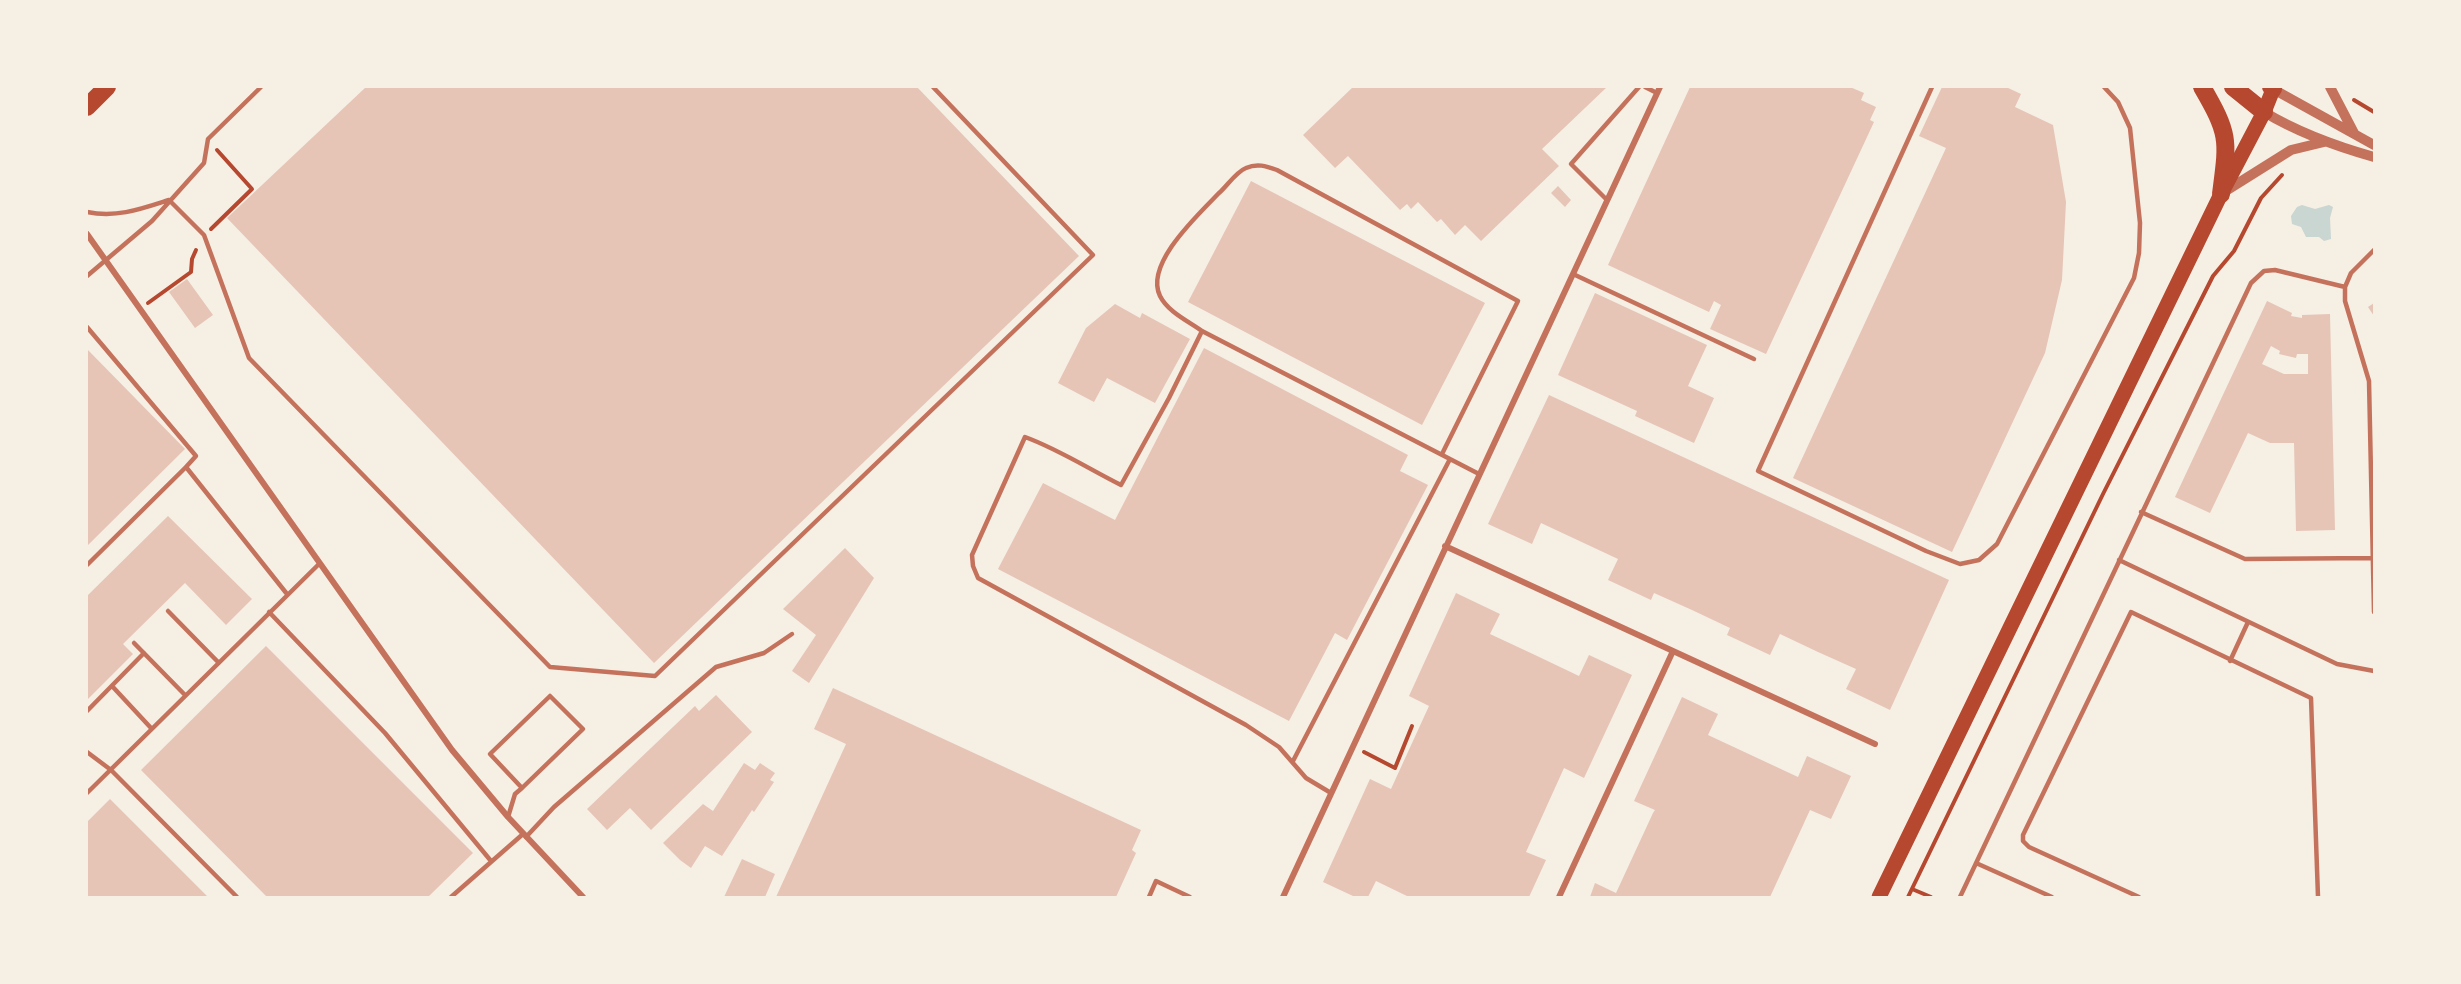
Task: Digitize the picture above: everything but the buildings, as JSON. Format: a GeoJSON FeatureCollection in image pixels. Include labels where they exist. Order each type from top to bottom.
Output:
{"type":"FeatureCollection","features":[{"type":"Feature","properties":{"kind":"highway"},"geometry":{"type":"LineString","coordinates":[[87,107],[107,87]]}},
{"type":"Feature","properties":{"kind":"highway"},"geometry":{"type":"LineString","coordinates":[[2202,87],[2225,132],[2227,149],[2221,194]]}},
{"type":"Feature","properties":{"kind":"highway"},"geometry":{"type":"LineString","coordinates":[[2233,87],[2264,112]]}},
{"type":"Feature","properties":{"kind":"main road"},"geometry":{"type":"LineString","coordinates":[[1879,897],[2221,194],[2264,112],[2272,88]]}},
{"type":"Feature","properties":{"kind":"street"},"geometry":{"type":"LineString","coordinates":[[2330,87],[2354,134]]}},
{"type":"Feature","properties":{"kind":"street"},"geometry":{"type":"LineString","coordinates":[[2272,88],[2374,145]]}},
{"type":"Feature","properties":{"kind":"street"},"geometry":{"type":"LineString","coordinates":[[1283,897],[1658,90]]}},
{"type":"Feature","properties":{"kind":"street"},"geometry":{"type":"LineString","coordinates":[[2264,112],[2324,142],[2374,157]]}},
{"type":"Feature","properties":{"kind":"street"},"geometry":{"type":"LineString","coordinates":[[2221,194],[2290,150],[2324,142]]}},
{"type":"Feature","properties":{"kind":"street"},"geometry":{"type":"LineString","coordinates":[[87,234],[452,750],[508,817],[583,897]]}},
{"type":"Feature","properties":{"kind":"street"},"geometry":{"type":"LineString","coordinates":[[1445,546],[1875,744]]}},
{"type":"Feature","properties":{"kind":"street"},"geometry":{"type":"LineString","coordinates":[[1559,897],[1673,651]]}},
{"type":"Feature","properties":{"kind":"lane"},"geometry":{"type":"LineString","coordinates":[[87,276],[152,221],[204,163],[208,139],[261,87]]}},
{"type":"Feature","properties":{"kind":"lane"},"geometry":{"type":"LineString","coordinates":[[169,200],[204,235],[249,358],[550,667],[655,676],[1093,255],[933,87]]}},
{"type":"Feature","properties":{"kind":"lane"},"geometry":{"type":"LineString","coordinates":[[1607,200],[1571,164],[1639,87]]}},
{"type":"Feature","properties":{"kind":"lane"},"geometry":{"type":"LineString","coordinates":[[1645,87],[1658,90]]}},
{"type":"Feature","properties":{"kind":"lane"},"geometry":{"type":"LineString","coordinates":[[1932,87],[1758,471],[1926,551],[1960,564],[1979,560],[1997,544],[2134,278],[2139,253],[2140,223],[2130,128],[2118,102],[2104,87]]}},
{"type":"Feature","properties":{"kind":"lane"},"geometry":{"type":"LineString","coordinates":[[1442,454],[1518,301],[1277,170],[1262,164],[1244,168],[1182,232],[1161,264],[1157,280],[1159,295],[1169,309],[1202,331],[1479,474]]}},
{"type":"Feature","properties":{"kind":"lane"},"geometry":{"type":"LineString","coordinates":[[87,212],[111,215],[133,212],[169,200]]}},
{"type":"Feature","properties":{"kind":"lane"},"geometry":{"type":"LineString","coordinates":[[2374,250],[2351,273],[2344,287],[2345,301],[2369,381],[2374,612]]}},
{"type":"Feature","properties":{"kind":"lane"},"geometry":{"type":"LineString","coordinates":[[1960,897],[2251,283],[2264,271],[2275,270],[2344,287]]}},
{"type":"Feature","properties":{"kind":"lane"},"geometry":{"type":"LineString","coordinates":[[1572,274],[1754,359]]}},
{"type":"Feature","properties":{"kind":"lane"},"geometry":{"type":"LineString","coordinates":[[87,327],[196,456],[87,565]]}},
{"type":"Feature","properties":{"kind":"lane"},"geometry":{"type":"LineString","coordinates":[[1202,331],[1169,398],[1121,485],[1066,458],[1047,445],[1025,436],[972,555],[973,566],[978,578],[1245,725],[1278,747],[1306,778],[1331,793]]}},
{"type":"Feature","properties":{"kind":"lane"},"geometry":{"type":"LineString","coordinates":[[1293,761],[1450,459]]}},
{"type":"Feature","properties":{"kind":"lane"},"geometry":{"type":"LineString","coordinates":[[186,467],[287,594]]}},
{"type":"Feature","properties":{"kind":"lane"},"geometry":{"type":"LineString","coordinates":[[2141,512],[2244,559],[2373,558]]}},
{"type":"Feature","properties":{"kind":"lane"},"geometry":{"type":"LineString","coordinates":[[2119,560],[2337,664],[2374,670]]}},
{"type":"Feature","properties":{"kind":"lane"},"geometry":{"type":"LineString","coordinates":[[87,793],[320,563]]}},
{"type":"Feature","properties":{"kind":"lane"},"geometry":{"type":"LineString","coordinates":[[168,611],[218,662]]}},
{"type":"Feature","properties":{"kind":"lane"},"geometry":{"type":"LineString","coordinates":[[269,612],[385,733],[491,861]]}},
{"type":"Feature","properties":{"kind":"lane"},"geometry":{"type":"LineString","coordinates":[[2139,897],[2029,847],[2023,841],[2023,835],[2131,612],[2311,698],[2318,897]]}},
{"type":"Feature","properties":{"kind":"lane"},"geometry":{"type":"LineString","coordinates":[[2230,661],[2248,622]]}},
{"type":"Feature","properties":{"kind":"lane"},"geometry":{"type":"LineString","coordinates":[[451,897],[491,861],[525,836],[554,807],[716,667],[764,653],[792,634]]}},
{"type":"Feature","properties":{"kind":"lane"},"geometry":{"type":"LineString","coordinates":[[134,643],[185,695]]}},
{"type":"Feature","properties":{"kind":"lane"},"geometry":{"type":"LineString","coordinates":[[87,711],[144,653]]}},
{"type":"Feature","properties":{"kind":"lane"},"geometry":{"type":"LineString","coordinates":[[112,686],[152,728]]}},
{"type":"Feature","properties":{"kind":"lane"},"geometry":{"type":"LineString","coordinates":[[508,817],[515,794],[522,788],[583,729],[550,696],[490,754],[522,788]]}},
{"type":"Feature","properties":{"kind":"lane"},"geometry":{"type":"LineString","coordinates":[[87,752],[111,770],[237,897]]}},
{"type":"Feature","properties":{"kind":"lane"},"geometry":{"type":"LineString","coordinates":[[1976,863],[2052,897]]}},
{"type":"Feature","properties":{"kind":"lane"},"geometry":{"type":"LineString","coordinates":[[1149,897],[1156,881],[1191,897]]}},
{"type":"Feature","properties":{"kind":"path"},"geometry":{"type":"LineString","coordinates":[[2350,96],[2374,112]]}},
{"type":"Feature","properties":{"kind":"path"},"geometry":{"type":"LineString","coordinates":[[1908,897],[2103,494],[2213,276],[2234,251],[2261,198],[2287,171],[2278,158]]}},
{"type":"Feature","properties":{"kind":"path"},"geometry":{"type":"LineString","coordinates":[[1353,746],[1395,768],[1412,726]]}},
{"type":"Feature","properties":{"kind":"path"},"geometry":{"type":"LineString","coordinates":[[1912,889],[1931,897]]}},
{"type":"Feature","properties":{"kind":"shaded area"},"geometry":{"type":"Polygon","coordinates":[[[2302,205],[2315,209],[2329,205],[2333,207],[2330,218],[2331,239],[2324,241],[2319,237],[2306,237],[2301,227],[2292,224],[2291,216],[2297,207],[2302,205]]]}}]}
